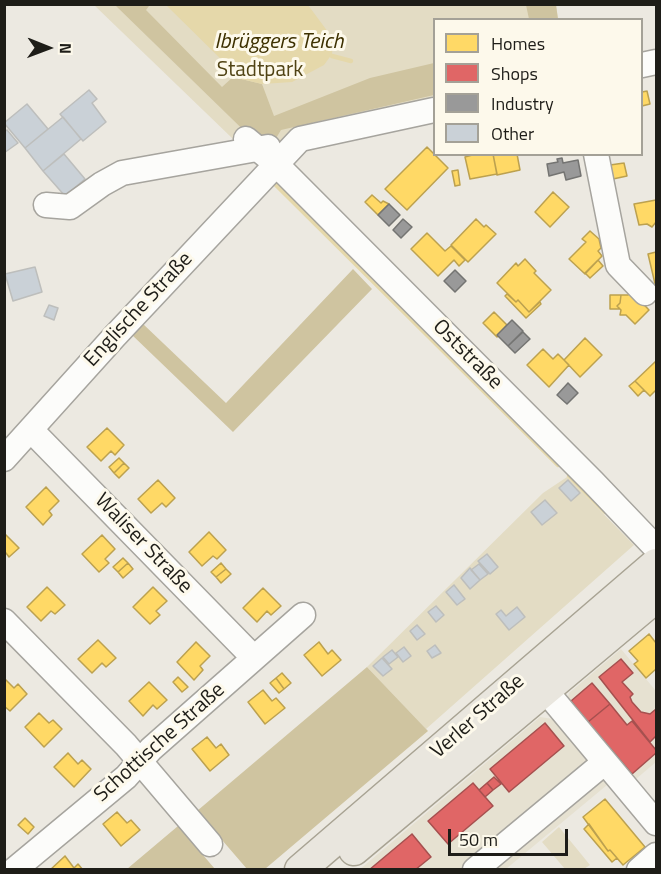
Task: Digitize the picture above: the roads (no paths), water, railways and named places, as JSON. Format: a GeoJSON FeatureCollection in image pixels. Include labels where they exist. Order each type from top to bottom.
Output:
{"type":"FeatureCollection","features":[{"type":"Feature","properties":{"kind":"main road","name":"Verler Straße"},"geometry":{"type":"LineString","coordinates":[[300,870],[657,564]]}},
{"type":"Feature","properties":{"kind":"main road","name":"Verler Straße"},"geometry":{"type":"LineString","coordinates":[[331,870],[617,628],[657,597]]}},
{"type":"Feature","properties":{"kind":"street","name":"Englische Straße"},"geometry":{"type":"LineString","coordinates":[[4,459],[114,337],[260,150],[300,139],[433,110]]}},
{"type":"Feature","properties":{"kind":"street"},"geometry":{"type":"LineString","coordinates":[[46,205],[70,207],[102,183],[122,173],[260,150]]}},
{"type":"Feature","properties":{"kind":"street","name":"Oststraße"},"geometry":{"type":"LineString","coordinates":[[260,150],[657,548]]}},
{"type":"Feature","properties":{"kind":"street"},"geometry":{"type":"LineString","coordinates":[[596,156],[618,265],[645,292]]}},
{"type":"Feature","properties":{"kind":"street","name":"Waliser Straße"},"geometry":{"type":"LineString","coordinates":[[31,430],[255,658]]}},
{"type":"Feature","properties":{"kind":"street"},"geometry":{"type":"LineString","coordinates":[[617,628],[621,615],[654,587],[657,580]]}},
{"type":"Feature","properties":{"kind":"street","name":"Schottische Straße"},"geometry":{"type":"LineString","coordinates":[[14,870],[126,777],[151,749],[303,615]]}},
{"type":"Feature","properties":{"kind":"street"},"geometry":{"type":"LineString","coordinates":[[4,621],[126,745],[210,844]]}},
{"type":"Feature","properties":{"kind":"street"},"geometry":{"type":"LineString","coordinates":[[545,690],[657,823]]}},
{"type":"Feature","properties":{"kind":"street"},"geometry":{"type":"LineString","coordinates":[[475,870],[605,762]]}},
{"type":"Feature","properties":{"kind":"street"},"geometry":{"type":"LineString","coordinates":[[639,870],[657,855]]}},
{"type":"Feature","properties":{"kind":"water","name":"Ibrüggers Teich"},"geometry":{"type":"Polygon","coordinates":[[[166,5],[308,5],[331,36],[332,54],[324,65],[292,82],[262,84],[233,77],[233,71],[166,5]]]}},
{"type":"Feature","properties":{"kind":"waterway"},"geometry":{"type":"LineString","coordinates":[[332,56],[351,61]]}},
{"type":"Feature","properties":{"kind":"waterway"},"geometry":{"type":"LineString","coordinates":[[274,183],[558,465]]}},
{"type":"Feature","properties":{"kind":"waterway"},"geometry":{"type":"LineString","coordinates":[[569,476],[605,512]]}},
{"type":"Feature","properties":{"kind":"park label","name":"Stadtpark"},"geometry":{"type":"Point","coordinates":[260,71]}}]}
